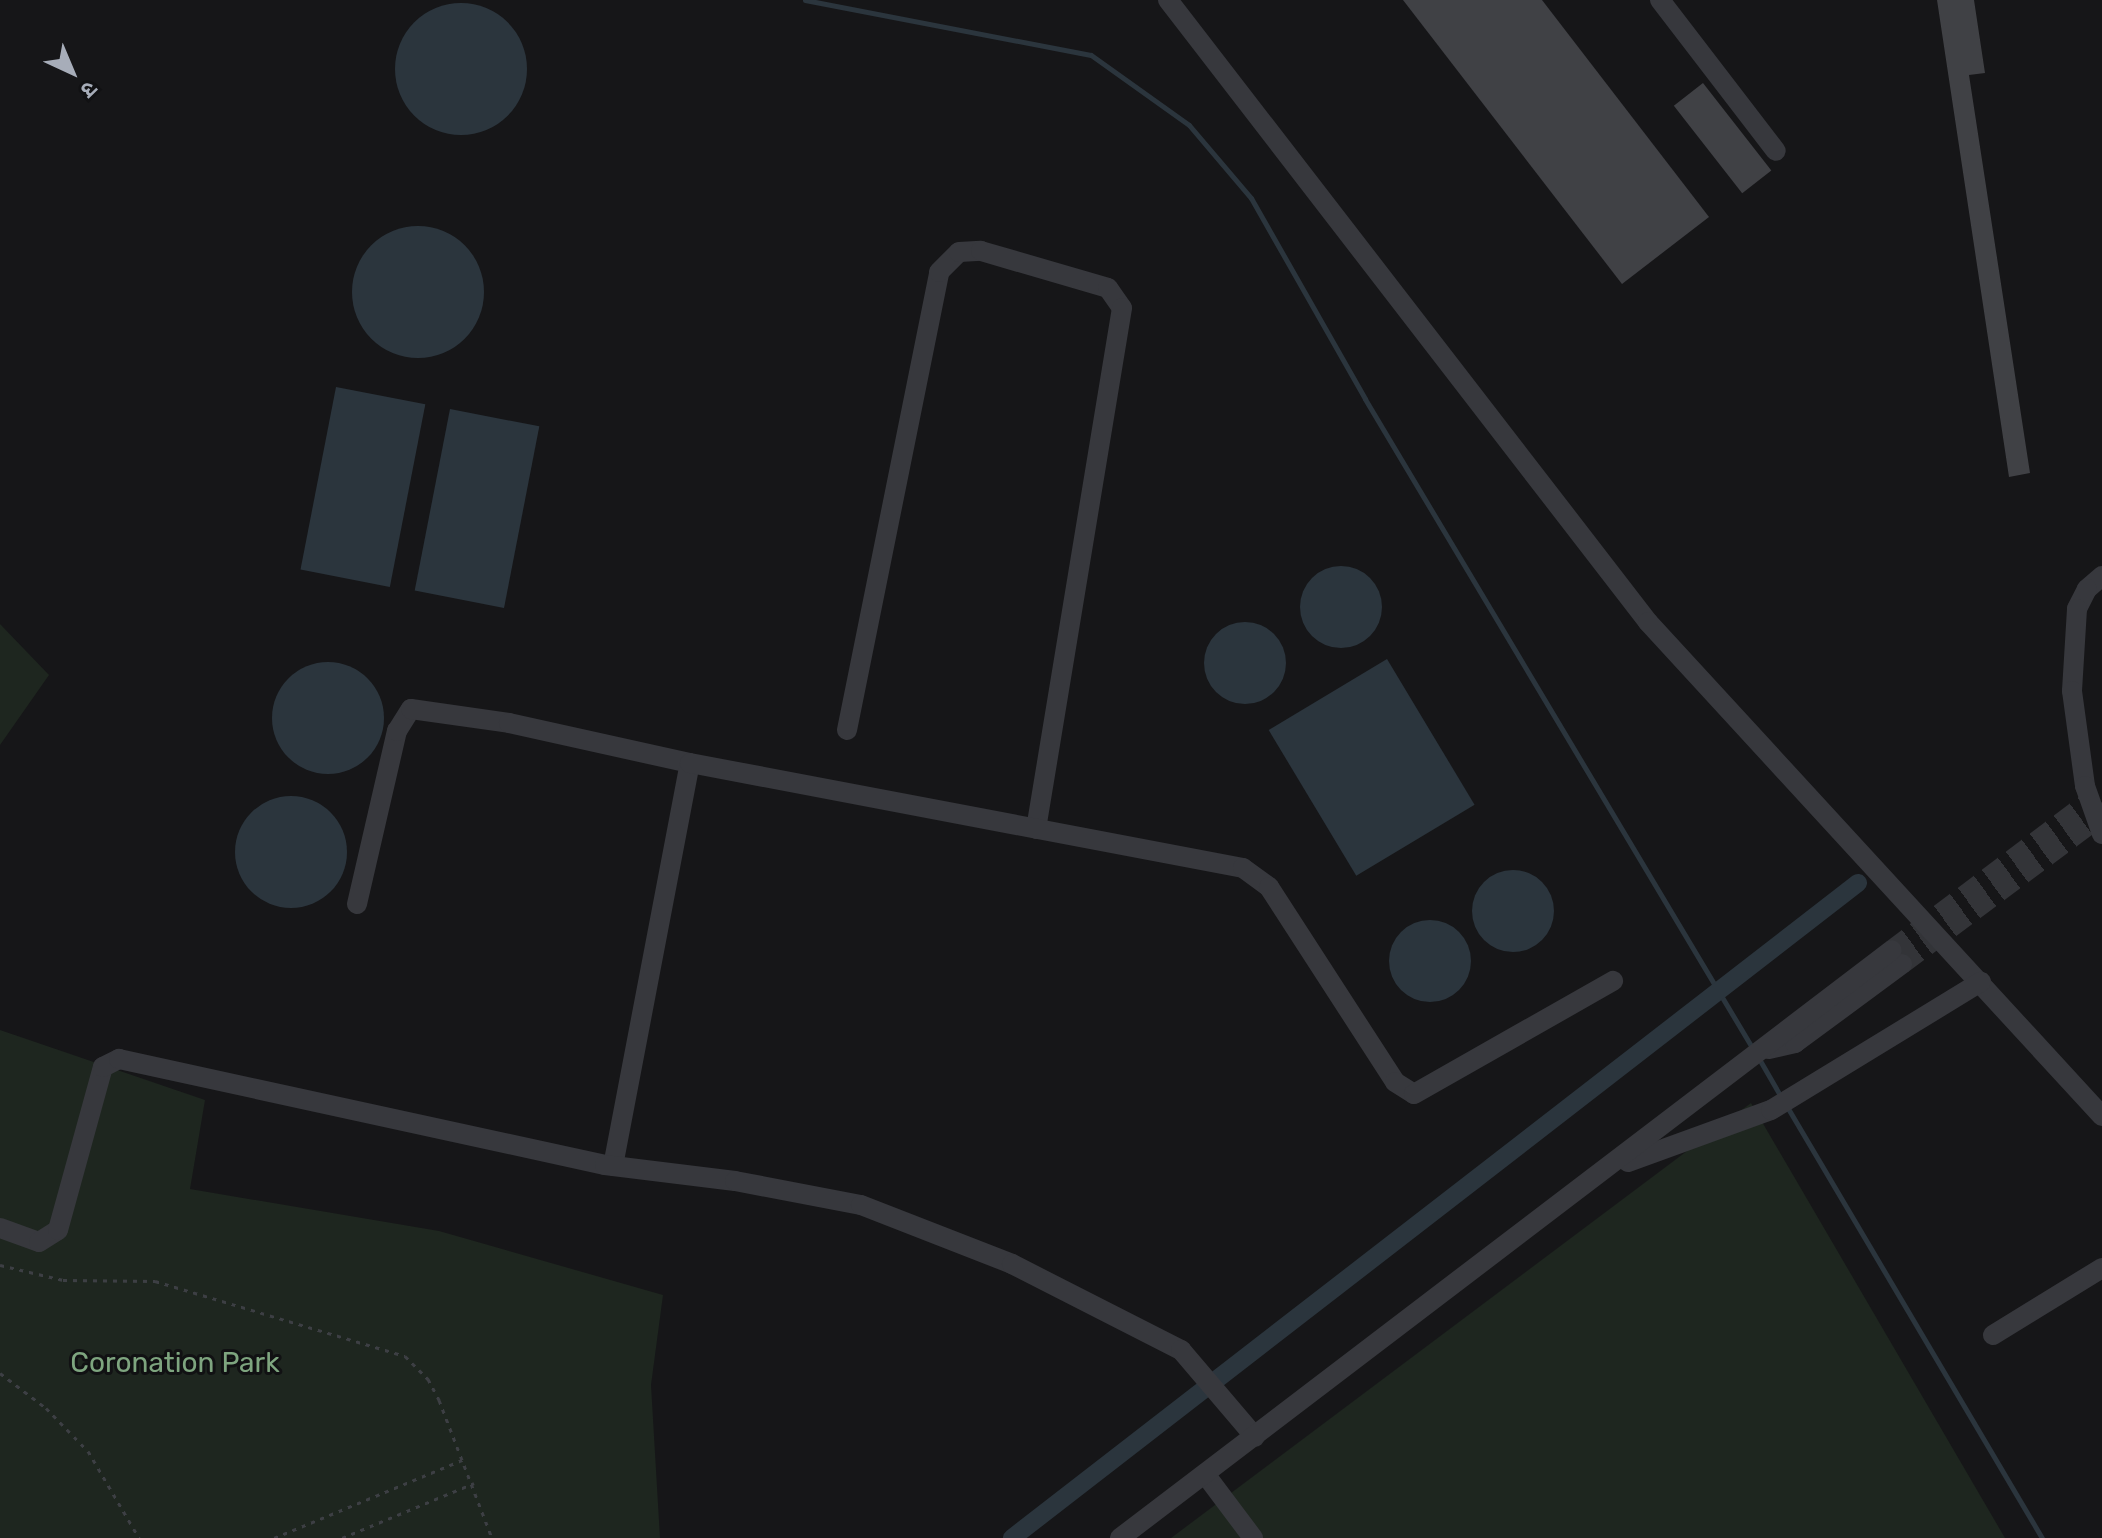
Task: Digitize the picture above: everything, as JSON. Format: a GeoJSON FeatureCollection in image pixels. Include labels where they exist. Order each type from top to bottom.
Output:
{"type":"FeatureCollection","features":[{"type":"Feature","properties":{"kind":"street"},"geometry":{"type":"LineString","coordinates":[[1168,0],[1648,622],[1807,801],[1981,982],[2102,1116]]}},
{"type":"Feature","properties":{"kind":"street"},"geometry":{"type":"LineString","coordinates":[[1660,0],[1776,151]]}},
{"type":"Feature","properties":{"kind":"street"},"geometry":{"type":"LineString","coordinates":[[847,730],[939,272],[959,252],[981,251],[1108,288],[1122,308],[1036,829]]}},
{"type":"Feature","properties":{"kind":"street"},"geometry":{"type":"LineString","coordinates":[[2102,576],[2087,589],[2077,609],[2072,691],[2085,786],[2102,834]]}},
{"type":"Feature","properties":{"kind":"street"},"geometry":{"type":"LineString","coordinates":[[357,904],[397,731],[411,709],[509,723],[690,763],[1243,868],[1259,876],[1395,1082],[1414,1094],[1613,981]]}},
{"type":"Feature","properties":{"kind":"street"},"geometry":{"type":"LineString","coordinates":[[613,1166],[690,763]]}},
{"type":"Feature","properties":{"kind":"street"},"geometry":{"type":"LineString","coordinates":[[1120,1538],[1769,1049],[1782,1032],[1897,957]]}},
{"type":"Feature","properties":{"kind":"street"},"geometry":{"type":"LineString","coordinates":[[1609,1169],[1771,1110],[1981,982]]}},
{"type":"Feature","properties":{"kind":"street"},"geometry":{"type":"LineString","coordinates":[[0,1228],[39,1242],[58,1230],[103,1067],[113,1059],[613,1166],[782,1190],[861,1205],[914,1223],[1012,1264],[1181,1350],[1197,1364],[1255,1437]]}},
{"type":"Feature","properties":{"kind":"street"},"geometry":{"type":"LineString","coordinates":[[1993,1335],[2102,1268]]}},
{"type":"Feature","properties":{"kind":"street"},"geometry":{"type":"LineString","coordinates":[[1205,1474],[1253,1538]]}},
{"type":"Feature","properties":{"kind":"path"},"geometry":{"type":"LineString","coordinates":[[0,1265],[63,1280],[155,1281],[389,1348],[428,1379],[474,1483],[492,1538]]}},
{"type":"Feature","properties":{"kind":"path"},"geometry":{"type":"LineString","coordinates":[[0,1373],[46,1408],[88,1451],[139,1538]]}},
{"type":"Feature","properties":{"kind":"path"},"geometry":{"type":"LineString","coordinates":[[274,1538],[464,1459]]}},
{"type":"Feature","properties":{"kind":"path"},"geometry":{"type":"LineString","coordinates":[[342,1538],[474,1483]]}},
{"type":"Feature","properties":{"kind":"green space"},"geometry":{"type":"Polygon","coordinates":[[[0,624],[49,675],[0,745],[0,624]]]}},
{"type":"Feature","properties":{"kind":"green space","name":"Coronation Park"},"geometry":{"type":"Polygon","coordinates":[[[0,1030],[205,1100],[190,1189],[439,1231],[663,1295],[651,1385],[660,1538],[0,1538],[0,1030]]]}},
{"type":"Feature","properties":{"kind":"green space"},"geometry":{"type":"Polygon","coordinates":[[[1751,1103],[2005,1538],[1171,1538],[1751,1103]]]}},
{"type":"Feature","properties":{"kind":"shaded area"},"geometry":{"type":"Polygon","coordinates":[[[461,3],[486,8],[508,22],[522,44],[527,69],[522,94],[508,116],[486,130],[461,135],[436,130],[414,116],[400,94],[395,69],[400,44],[414,22],[436,8],[461,3]]]}},
{"type":"Feature","properties":{"kind":"shaded area"},"geometry":{"type":"Polygon","coordinates":[[[418,226],[443,231],[465,245],[479,267],[484,292],[479,317],[465,339],[443,353],[418,358],[393,353],[371,339],[357,317],[352,292],[357,267],[371,245],[393,231],[418,226]]]}},
{"type":"Feature","properties":{"kind":"shaded area"},"geometry":{"type":"Polygon","coordinates":[[[336,387],[425,404],[390,587],[301,570],[336,387]]]}},
{"type":"Feature","properties":{"kind":"shaded area"},"geometry":{"type":"Polygon","coordinates":[[[450,409],[539,426],[504,608],[415,591],[450,409]]]}},
{"type":"Feature","properties":{"kind":"shaded area"},"geometry":{"type":"Polygon","coordinates":[[[1333,566],[1349,566],[1364,573],[1375,584],[1382,607],[1379,623],[1370,636],[1349,648],[1333,648],[1318,641],[1307,630],[1300,615],[1300,599],[1307,584],[1318,573],[1333,566]]]}},
{"type":"Feature","properties":{"kind":"shaded area"},"geometry":{"type":"Polygon","coordinates":[[[1237,622],[1253,622],[1268,629],[1279,640],[1286,663],[1283,679],[1274,692],[1253,704],[1237,704],[1222,697],[1211,686],[1204,671],[1204,655],[1211,640],[1222,629],[1237,622]]]}},
{"type":"Feature","properties":{"kind":"shaded area"},"geometry":{"type":"Polygon","coordinates":[[[1387,659],[1475,805],[1356,876],[1269,730],[1387,659]]]}},
{"type":"Feature","properties":{"kind":"shaded area"},"geometry":{"type":"Polygon","coordinates":[[[328,662],[349,666],[367,679],[380,697],[384,718],[380,739],[367,757],[349,770],[328,774],[307,770],[289,757],[276,739],[272,718],[276,697],[289,679],[307,666],[328,662]]]}},
{"type":"Feature","properties":{"kind":"shaded area"},"geometry":{"type":"Polygon","coordinates":[[[291,796],[312,800],[330,813],[343,831],[347,852],[343,873],[330,891],[312,904],[291,908],[270,904],[252,891],[239,873],[235,852],[239,831],[252,813],[270,800],[291,796]]]}},
{"type":"Feature","properties":{"kind":"shaded area"},"geometry":{"type":"Polygon","coordinates":[[[1505,870],[1521,870],[1536,877],[1547,888],[1554,911],[1551,927],[1542,940],[1521,952],[1505,952],[1490,945],[1479,934],[1472,919],[1472,903],[1479,888],[1490,877],[1505,870]]]}},
{"type":"Feature","properties":{"kind":"shaded area"},"geometry":{"type":"Polygon","coordinates":[[[1422,920],[1438,920],[1453,927],[1464,938],[1471,961],[1468,977],[1459,990],[1438,1002],[1422,1002],[1407,995],[1396,984],[1389,969],[1389,953],[1396,938],[1407,927],[1422,920]]]}},
{"type":"Feature","properties":{"kind":"building"},"geometry":{"type":"Polygon","coordinates":[[[1403,0],[1542,0],[1709,217],[1622,284],[1403,0]]]}},
{"type":"Feature","properties":{"kind":"building"},"geometry":{"type":"Polygon","coordinates":[[[1937,0],[1974,0],[1985,73],[1969,75],[2030,473],[2009,477],[1937,0]]]}},
{"type":"Feature","properties":{"kind":"building"},"geometry":{"type":"Polygon","coordinates":[[[1703,83],[1771,170],[1742,193],[1674,106],[1703,83]]]}},
{"type":"Feature","properties":{"kind":"waterway"},"geometry":{"type":"LineString","coordinates":[[805,0],[1091,55],[1189,125],[1251,198],[1365,399],[1753,1049]]}},
{"type":"Feature","properties":{"kind":"waterway"},"geometry":{"type":"LineString","coordinates":[[1012,1538],[1858,883]]}},
{"type":"Feature","properties":{"kind":"waterway"},"geometry":{"type":"LineString","coordinates":[[1758,1057],[1781,1097]]}},
{"type":"Feature","properties":{"kind":"waterway"},"geometry":{"type":"LineString","coordinates":[[1786,1105],[2042,1538]]}},
{"type":"Feature","properties":{"kind":"tunnel"},"geometry":{"type":"LineString","coordinates":[[1892,950],[2096,796]]}},
{"type":"Feature","properties":{"kind":"tunnel"},"geometry":{"type":"LineString","coordinates":[[1902,964],[2102,815]]}}]}
